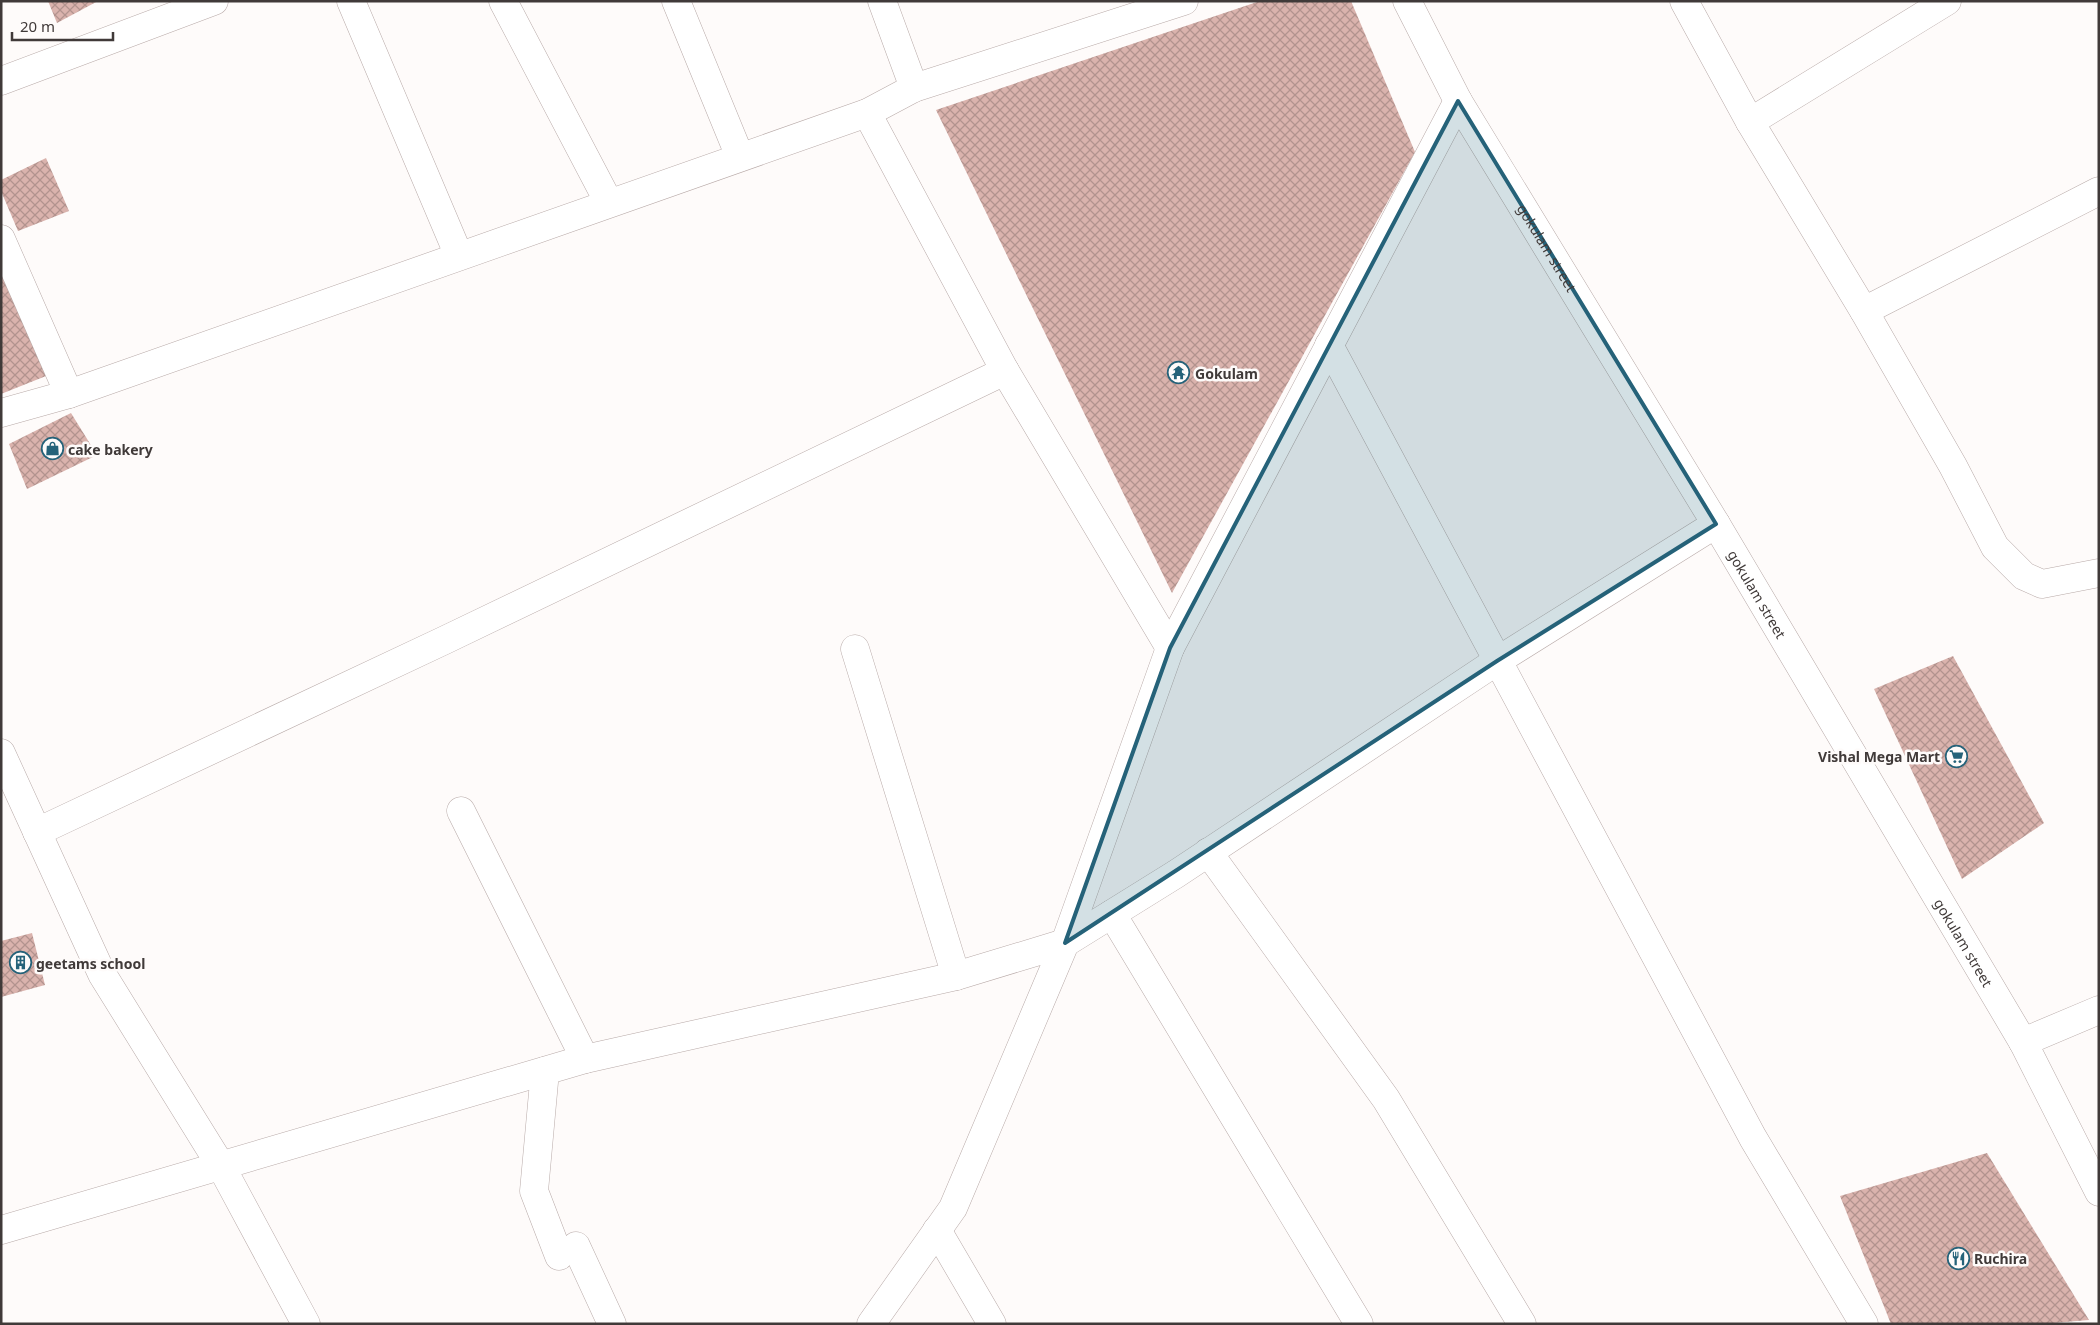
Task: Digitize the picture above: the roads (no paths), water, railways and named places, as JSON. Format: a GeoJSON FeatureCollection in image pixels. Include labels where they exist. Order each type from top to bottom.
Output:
{"type":"FeatureCollection","features":[{"type":"Feature","properties":{"kind":"street"},"geometry":{"type":"LineString","coordinates":[[1,81],[214,1]]}},
{"type":"Feature","properties":{"kind":"street"},"geometry":{"type":"LineString","coordinates":[[351,1],[459,256]]}},
{"type":"Feature","properties":{"kind":"street"},"geometry":{"type":"LineString","coordinates":[[503,1],[609,203]]}},
{"type":"Feature","properties":{"kind":"street"},"geometry":{"type":"LineString","coordinates":[[676,1],[740,157]]}},
{"type":"Feature","properties":{"kind":"street"},"geometry":{"type":"LineString","coordinates":[[882,1],[914,88]]}},
{"type":"Feature","properties":{"kind":"street"},"geometry":{"type":"LineString","coordinates":[[1,414],[69,394],[867,113],[914,88],[1184,1]]}},
{"type":"Feature","properties":{"kind":"street","name":"gokulam street"},"geometry":{"type":"LineString","coordinates":[[1407,1],[1458,101],[1716,524],[2023,1042],[2099,1192]]}},
{"type":"Feature","properties":{"kind":"street"},"geometry":{"type":"LineString","coordinates":[[1684,1],[1750,122],[1864,311],[1953,466],[1995,547],[2024,576],[2042,584],[2099,573]]}},
{"type":"Feature","properties":{"kind":"street"},"geometry":{"type":"LineString","coordinates":[[1750,122],[1947,1]]}},
{"type":"Feature","properties":{"kind":"street"},"geometry":{"type":"LineString","coordinates":[[871,1324],[953,1208],[1064,943],[1170,648],[1458,101]]}},
{"type":"Feature","properties":{"kind":"street"},"geometry":{"type":"LineString","coordinates":[[867,113],[1005,371],[1170,648]]}},
{"type":"Feature","properties":{"kind":"street"},"geometry":{"type":"LineString","coordinates":[[1864,311],[2099,191]]}},
{"type":"Feature","properties":{"kind":"street"},"geometry":{"type":"LineString","coordinates":[[1,239],[69,394]]}},
{"type":"Feature","properties":{"kind":"street"},"geometry":{"type":"LineString","coordinates":[[1329,345],[1753,1138],[1864,1324]]}},
{"type":"Feature","properties":{"kind":"street"},"geometry":{"type":"LineString","coordinates":[[37,832],[445,640],[1005,371]]}},
{"type":"Feature","properties":{"kind":"street"},"geometry":{"type":"LineString","coordinates":[[1,1230],[585,1059],[956,976],[1064,943],[1208,852],[1497,661],[1716,524]]}},
{"type":"Feature","properties":{"kind":"street"},"geometry":{"type":"LineString","coordinates":[[855,649],[956,976]]}},
{"type":"Feature","properties":{"kind":"street"},"geometry":{"type":"LineString","coordinates":[[1,753],[102,974],[222,1166],[306,1324]]}},
{"type":"Feature","properties":{"kind":"street"},"geometry":{"type":"LineString","coordinates":[[461,811],[585,1059]]}},
{"type":"Feature","properties":{"kind":"street"},"geometry":{"type":"LineString","coordinates":[[1208,852],[1386,1099],[1522,1324]]}},
{"type":"Feature","properties":{"kind":"street"},"geometry":{"type":"LineString","coordinates":[[1112,914],[1359,1324]]}},
{"type":"Feature","properties":{"kind":"street"},"geometry":{"type":"LineString","coordinates":[[2023,1042],[2099,1010]]}},
{"type":"Feature","properties":{"kind":"street"},"geometry":{"type":"LineString","coordinates":[[545,1071],[534,1191],[612,1324]]}},
{"type":"Feature","properties":{"kind":"street"},"geometry":{"type":"LineString","coordinates":[[937,1230],[992,1324]]}},
{"type":"Feature","properties":{"kind":"place","name":"Gokulam"},"geometry":{"type":"Point","coordinates":[1179,373]}},
{"type":"Feature","properties":{"kind":"place","name":"cake bakery"},"geometry":{"type":"Point","coordinates":[52,449]}},
{"type":"Feature","properties":{"kind":"place","name":"Vishal Mega Mart"},"geometry":{"type":"Point","coordinates":[1956,756]}},
{"type":"Feature","properties":{"kind":"place","name":"geetams school"},"geometry":{"type":"Point","coordinates":[20,963]}},
{"type":"Feature","properties":{"kind":"place","name":"Ruchira"},"geometry":{"type":"Point","coordinates":[1958,1258]}}]}
